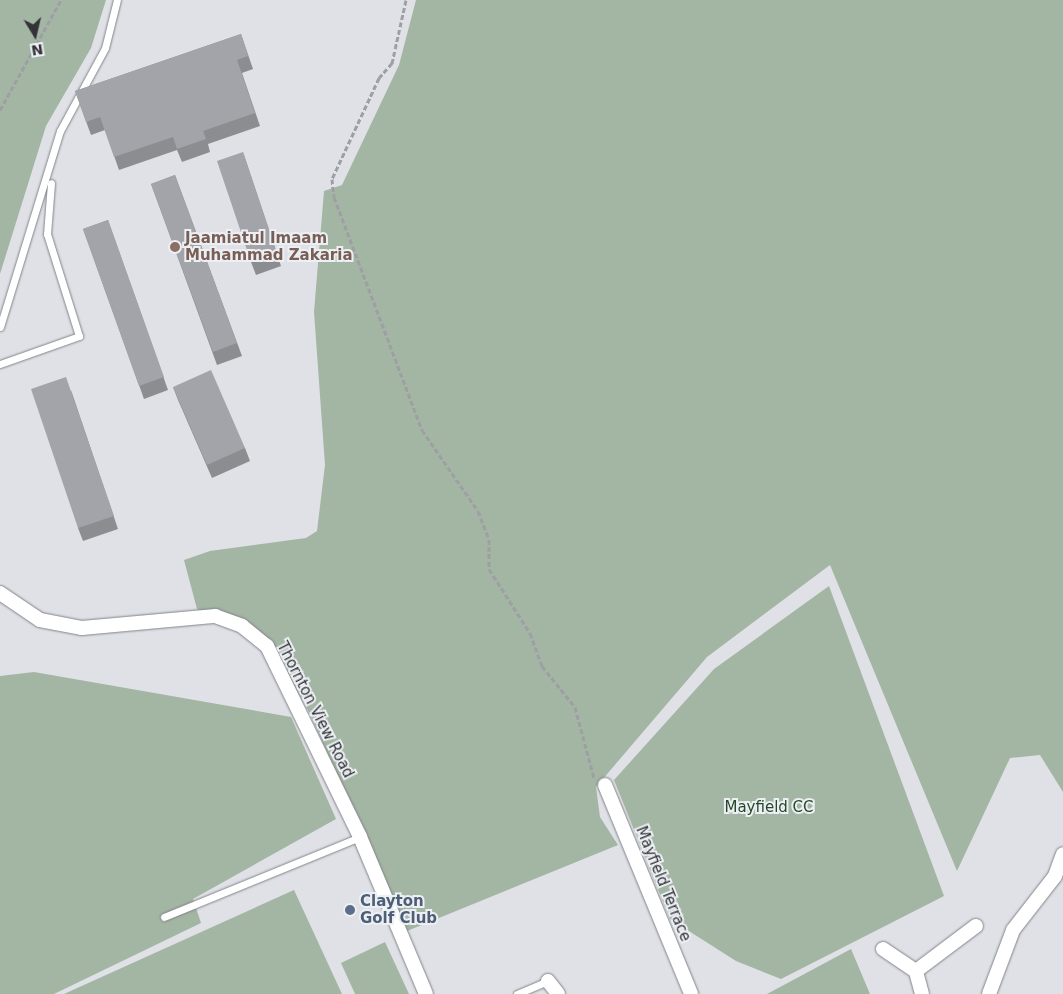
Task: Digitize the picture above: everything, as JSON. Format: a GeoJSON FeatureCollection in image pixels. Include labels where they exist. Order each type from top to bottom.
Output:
{"type":"FeatureCollection","features":[{"type":"Feature","properties":{"kind":"street","name":"Thornton View Road"},"geometry":{"type":"LineString","coordinates":[[0,592],[40,620],[82,628],[215,616],[242,626],[266,646],[360,837],[426,994]]}},
{"type":"Feature","properties":{"kind":"street","name":"Mayfield Terrace"},"geometry":{"type":"LineString","coordinates":[[605,785],[691,994]]}},
{"type":"Feature","properties":{"kind":"street"},"geometry":{"type":"LineString","coordinates":[[989,994],[1013,930],[1056,876],[1063,854]]}},
{"type":"Feature","properties":{"kind":"street"},"geometry":{"type":"LineString","coordinates":[[916,971],[976,926]]}},
{"type":"Feature","properties":{"kind":"street"},"geometry":{"type":"LineString","coordinates":[[883,948],[916,971],[922,994]]}},
{"type":"Feature","properties":{"kind":"street"},"geometry":{"type":"LineString","coordinates":[[548,981],[558,994]]}},
{"type":"Feature","properties":{"kind":"lane"},"geometry":{"type":"LineString","coordinates":[[0,364],[79,336],[46,234],[52,171],[60,131],[105,48],[117,0]]}},
{"type":"Feature","properties":{"kind":"lane"},"geometry":{"type":"LineString","coordinates":[[0,328],[52,171]]}},
{"type":"Feature","properties":{"kind":"lane"},"geometry":{"type":"LineString","coordinates":[[164,917],[360,837]]}},
{"type":"Feature","properties":{"kind":"lane"},"geometry":{"type":"LineString","coordinates":[[517,994],[548,981]]}},
{"type":"Feature","properties":{"kind":"path"},"geometry":{"type":"LineString","coordinates":[[0,110],[61,0]]}},
{"type":"Feature","properties":{"kind":"path"},"geometry":{"type":"LineString","coordinates":[[406,0],[392,63],[379,78],[335,172],[334,196],[422,430],[478,511],[489,539],[489,569],[530,633],[542,666],[575,707],[596,787],[605,785]]}},
{"type":"Feature","properties":{"kind":"green space"},"geometry":{"type":"Polygon","coordinates":[[[0,0],[106,0],[91,48],[46,126],[0,274],[0,0]]]}},
{"type":"Feature","properties":{"kind":"green space"},"geometry":{"type":"Polygon","coordinates":[[[416,0],[1063,0],[1063,792],[1040,755],[1010,758],[957,871],[830,565],[707,657],[596,787],[600,817],[618,845],[407,931],[309,712],[281,663],[233,621],[197,609],[184,560],[210,551],[306,538],[317,531],[325,465],[314,312],[324,191],[342,185],[399,65],[416,0]]]}},
{"type":"Feature","properties":{"kind":"green space","name":"Mayfield CC"},"geometry":{"type":"Polygon","coordinates":[[[829,586],[944,896],[781,979],[736,961],[670,919],[614,780],[714,669],[829,586]]]}},
{"type":"Feature","properties":{"kind":"green space"},"geometry":{"type":"Polygon","coordinates":[[[34,672],[291,717],[336,819],[193,899],[201,923],[54,994],[0,994],[0,676],[34,672]]]}},
{"type":"Feature","properties":{"kind":"green space"},"geometry":{"type":"Polygon","coordinates":[[[294,890],[342,994],[64,994],[294,890]]]}},
{"type":"Feature","properties":{"kind":"green space"},"geometry":{"type":"Polygon","coordinates":[[[385,942],[409,994],[355,994],[341,963],[385,942]]]}},
{"type":"Feature","properties":{"kind":"green space"},"geometry":{"type":"Polygon","coordinates":[[[851,949],[870,994],[767,994],[851,949]]]}},
{"type":"Feature","properties":{"kind":"building"},"geometry":{"type":"Polygon","coordinates":[[[241,34],[248,56],[237,60],[255,113],[203,131],[206,139],[177,149],[173,137],[114,157],[100,117],[86,122],[75,91],[241,34]]]}},
{"type":"Feature","properties":{"kind":"building"},"geometry":{"type":"Polygon","coordinates":[[[243,152],[277,253],[251,262],[217,161],[243,152]]]}},
{"type":"Feature","properties":{"kind":"building"},"geometry":{"type":"Polygon","coordinates":[[[175,175],[237,343],[213,352],[151,184],[175,175]]]}},
{"type":"Feature","properties":{"kind":"building"},"geometry":{"type":"Polygon","coordinates":[[[108,220],[164,377],[139,386],[83,229],[108,220]]]}},
{"type":"Feature","properties":{"kind":"building"},"geometry":{"type":"Polygon","coordinates":[[[211,370],[245,448],[207,465],[173,387],[211,370]]]}},
{"type":"Feature","properties":{"kind":"building"},"geometry":{"type":"Polygon","coordinates":[[[66,377],[114,516],[78,528],[31,389],[66,377]]]}},
{"type":"Feature","properties":{"kind":"place","name":"Jaamiatul Imaam Muhammad Zakaria"},"geometry":{"type":"Point","coordinates":[175,247]}},
{"type":"Feature","properties":{"kind":"place","name":"Clayton Golf Club"},"geometry":{"type":"Point","coordinates":[350,910]}}]}
